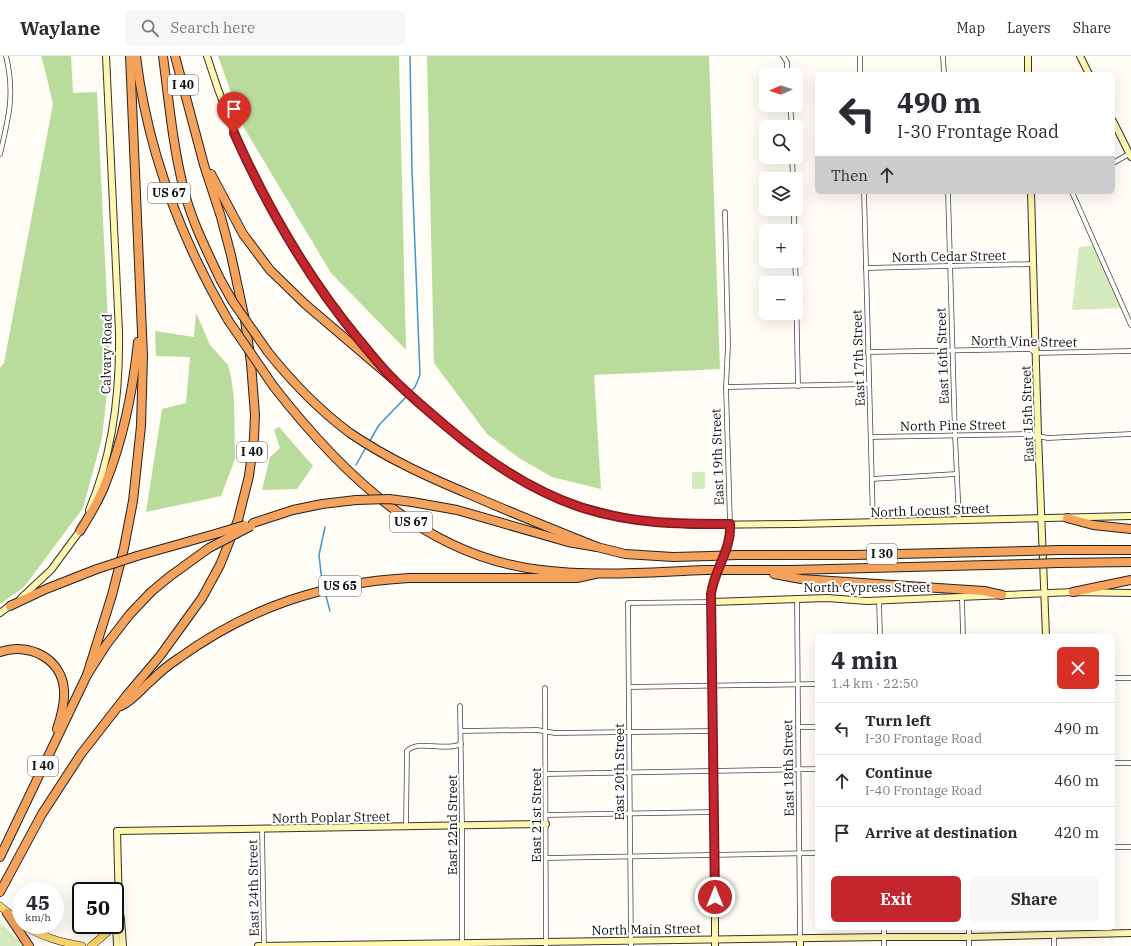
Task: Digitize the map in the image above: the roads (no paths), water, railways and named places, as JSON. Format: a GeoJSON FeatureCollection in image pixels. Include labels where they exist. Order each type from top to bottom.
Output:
{"type":"FeatureCollection","features":[{"type":"Feature","properties":{"kind":"highway","name":"I 40"},"geometry":{"type":"LineString","coordinates":[[0,857],[87,675],[107,614],[118,573],[133,501],[140,450],[143,402],[143,356],[130,56]]}},
{"type":"Feature","properties":{"kind":"highway","name":"US 67"},"geometry":{"type":"LineString","coordinates":[[136,56],[149,125],[169,193],[192,251],[207,283],[228,320],[274,387],[302,422],[346,468],[400,515],[441,540],[469,552],[506,563],[541,570],[595,574]]}},
{"type":"Feature","properties":{"kind":"highway","name":"US 67"},"geometry":{"type":"LineString","coordinates":[[163,56],[176,151],[186,195],[194,220],[220,279],[233,302],[268,352],[285,373],[306,394],[350,432],[387,457],[424,476],[597,547]]}},
{"type":"Feature","properties":{"kind":"highway","name":"I 40"},"geometry":{"type":"LineString","coordinates":[[0,892],[32,832],[81,754],[127,695],[160,656],[202,598],[220,565],[238,520],[249,476],[255,422],[251,362],[243,314],[231,255],[221,217],[204,165],[175,56]]}},
{"type":"Feature","properties":{"kind":"highway"},"geometry":{"type":"LineString","coordinates":[[204,165],[214,180],[243,234],[270,270],[304,304],[393,379]]}},
{"type":"Feature","properties":{"kind":"highway"},"geometry":{"type":"LineString","coordinates":[[80,531],[94,508],[106,483],[119,448],[126,421],[135,371],[141,309]]}},
{"type":"Feature","properties":{"kind":"highway"},"geometry":{"type":"LineString","coordinates":[[87,675],[117,631],[140,603],[169,577],[209,548],[262,520],[293,510],[322,504],[356,500],[389,499],[457,510],[568,542],[597,547]]}},
{"type":"Feature","properties":{"kind":"highway"},"geometry":{"type":"LineString","coordinates":[[1067,518],[1093,525],[1131,529]]}},
{"type":"Feature","properties":{"kind":"highway"},"geometry":{"type":"LineString","coordinates":[[10,606],[46,588],[97,569],[137,556],[252,525]]}},
{"type":"Feature","properties":{"kind":"highway","name":"I 30"},"geometry":{"type":"LineString","coordinates":[[597,547],[638,556],[673,558],[737,555],[853,555],[1058,550],[1131,550]]}},
{"type":"Feature","properties":{"kind":"highway","name":"I 30"},"geometry":{"type":"LineString","coordinates":[[595,574],[705,570],[792,570],[1131,562]]}},
{"type":"Feature","properties":{"kind":"highway"},"geometry":{"type":"LineString","coordinates":[[752,570],[801,579],[1002,594]]}},
{"type":"Feature","properties":{"kind":"highway","name":"US 65"},"geometry":{"type":"LineString","coordinates":[[118,708],[131,700],[154,677],[218,632],[262,610],[311,593],[351,584],[409,578],[577,578],[595,574]]}},
{"type":"Feature","properties":{"kind":"highway"},"geometry":{"type":"LineString","coordinates":[[1073,592],[1131,580]]}},
{"type":"Feature","properties":{"kind":"highway"},"geometry":{"type":"LineString","coordinates":[[0,652],[17,648],[31,650],[44,656],[58,670],[63,685],[64,699],[61,716],[51,748]]}},
{"type":"Feature","properties":{"kind":"highway"},"geometry":{"type":"LineString","coordinates":[[7,913],[30,946]]}},
{"type":"Feature","properties":{"kind":"main road","name":"Calvary Road"},"geometry":{"type":"LineString","coordinates":[[0,613],[42,580],[80,531],[101,477],[110,439],[118,386],[119,332],[106,56]]}},
{"type":"Feature","properties":{"kind":"main road","name":"North Locust Street"},"geometry":{"type":"LineString","coordinates":[[206,56],[222,103],[246,160],[270,208],[285,234],[337,312],[393,379],[414,399],[468,445],[493,463],[525,482],[562,500],[605,514],[643,522],[694,525],[873,523],[959,519],[1042,519],[1131,516]]}},
{"type":"Feature","properties":{"kind":"main road"},"geometry":{"type":"LineString","coordinates":[[1028,56],[1028,72]]}},
{"type":"Feature","properties":{"kind":"main road"},"geometry":{"type":"LineString","coordinates":[[1080,56],[1088,72]]}},
{"type":"Feature","properties":{"kind":"main road"},"geometry":{"type":"LineString","coordinates":[[1115,125],[1130,156]]}},
{"type":"Feature","properties":{"kind":"main road","name":"East 15th Street"},"geometry":{"type":"LineString","coordinates":[[1031,194],[1038,436],[1046,634]]}},
{"type":"Feature","properties":{"kind":"main road","name":"East 19th Street"},"geometry":{"type":"LineString","coordinates":[[715,943],[711,602],[712,589],[729,540],[730,524]]}},
{"type":"Feature","properties":{"kind":"main road","name":"North Cypress Street"},"geometry":{"type":"LineString","coordinates":[[711,602],[797,598],[827,598],[867,601],[1002,594],[1073,592],[1131,593]]}},
{"type":"Feature","properties":{"kind":"main road","name":"North Poplar Street"},"geometry":{"type":"LineString","coordinates":[[117,882],[117,831],[546,824]]}},
{"type":"Feature","properties":{"kind":"main road"},"geometry":{"type":"LineString","coordinates":[[0,906],[12,917]]}},
{"type":"Feature","properties":{"kind":"main road","name":"North Main Street"},"geometry":{"type":"LineString","coordinates":[[258,946],[435,945],[462,943],[715,943],[800,938],[969,937],[1054,931],[1131,933]]}},
{"type":"Feature","properties":{"kind":"main road"},"geometry":{"type":"LineString","coordinates":[[41,934],[77,946]]}},
{"type":"Feature","properties":{"kind":"main road"},"geometry":{"type":"LineString","coordinates":[[90,946],[106,934]]}},
{"type":"Feature","properties":{"kind":"main road"},"geometry":{"type":"LineString","coordinates":[[117,934],[117,946]]}},
{"type":"Feature","properties":{"kind":"main road"},"geometry":{"type":"LineString","coordinates":[[122,934],[123,946]]}},
{"type":"Feature","properties":{"kind":"main road"},"geometry":{"type":"LineString","coordinates":[[800,938],[800,946]]}},
{"type":"Feature","properties":{"kind":"street"},"geometry":{"type":"LineString","coordinates":[[0,154],[11,104],[10,76],[6,56]]}},
{"type":"Feature","properties":{"kind":"street"},"geometry":{"type":"LineString","coordinates":[[783,56],[787,62],[787,68]]}},
{"type":"Feature","properties":{"kind":"street"},"geometry":{"type":"LineString","coordinates":[[860,56],[860,72]]}},
{"type":"Feature","properties":{"kind":"street"},"geometry":{"type":"LineString","coordinates":[[943,56],[944,72]]}},
{"type":"Feature","properties":{"kind":"street"},"geometry":{"type":"LineString","coordinates":[[1115,162],[1130,156]]}},
{"type":"Feature","properties":{"kind":"street","name":"East 17th Street"},"geometry":{"type":"LineString","coordinates":[[864,194],[873,523]]}},
{"type":"Feature","properties":{"kind":"street","name":"East 16th Street"},"geometry":{"type":"LineString","coordinates":[[948,194],[956,474],[959,519]]}},
{"type":"Feature","properties":{"kind":"street"},"geometry":{"type":"LineString","coordinates":[[1073,194],[1131,325]]}},
{"type":"Feature","properties":{"kind":"street","name":"East 19th Street"},"geometry":{"type":"LineString","coordinates":[[725,212],[728,345],[726,387],[730,524]]}},
{"type":"Feature","properties":{"kind":"street","name":"North Cedar Street"},"geometry":{"type":"LineString","coordinates":[[866,268],[1033,264]]}},
{"type":"Feature","properties":{"kind":"street"},"geometry":{"type":"LineString","coordinates":[[797,320],[798,386]]}},
{"type":"Feature","properties":{"kind":"street","name":"North Vine Street"},"geometry":{"type":"LineString","coordinates":[[868,352],[1026,349],[1030,349],[1036,353],[1131,351]]}},
{"type":"Feature","properties":{"kind":"street"},"geometry":{"type":"LineString","coordinates":[[726,387],[869,384]]}},
{"type":"Feature","properties":{"kind":"street","name":"North Pine Street"},"geometry":{"type":"LineString","coordinates":[[871,437],[1026,434],[1048,438],[1131,434]]}},
{"type":"Feature","properties":{"kind":"street"},"geometry":{"type":"LineString","coordinates":[[872,479],[956,474]]}},
{"type":"Feature","properties":{"kind":"street"},"geometry":{"type":"LineString","coordinates":[[962,597],[963,634]]}},
{"type":"Feature","properties":{"kind":"street","name":"East 18th Street"},"geometry":{"type":"LineString","coordinates":[[797,598],[800,938]]}},
{"type":"Feature","properties":{"kind":"street"},"geometry":{"type":"LineString","coordinates":[[879,600],[880,634]]}},
{"type":"Feature","properties":{"kind":"street","name":"North Cypress Street"},"geometry":{"type":"LineString","coordinates":[[628,604],[711,602]]}},
{"type":"Feature","properties":{"kind":"street","name":"East 20th Street"},"geometry":{"type":"LineString","coordinates":[[628,604],[631,944]]}},
{"type":"Feature","properties":{"kind":"street"},"geometry":{"type":"LineString","coordinates":[[1115,678],[1131,678]]}},
{"type":"Feature","properties":{"kind":"street"},"geometry":{"type":"LineString","coordinates":[[629,687],[815,684]]}},
{"type":"Feature","properties":{"kind":"street","name":"East 21st Street"},"geometry":{"type":"LineString","coordinates":[[545,688],[546,944]]}},
{"type":"Feature","properties":{"kind":"street","name":"East 22nd Street"},"geometry":{"type":"LineString","coordinates":[[460,706],[462,943]]}},
{"type":"Feature","properties":{"kind":"street"},"geometry":{"type":"LineString","coordinates":[[798,727],[815,727]]}},
{"type":"Feature","properties":{"kind":"street"},"geometry":{"type":"LineString","coordinates":[[461,731],[537,730],[555,733],[713,731]]}},
{"type":"Feature","properties":{"kind":"street"},"geometry":{"type":"LineString","coordinates":[[406,826],[407,750],[412,747],[452,747],[461,744]]}},
{"type":"Feature","properties":{"kind":"street"},"geometry":{"type":"LineString","coordinates":[[1115,763],[1131,763]]}},
{"type":"Feature","properties":{"kind":"street"},"geometry":{"type":"LineString","coordinates":[[546,774],[815,769]]}},
{"type":"Feature","properties":{"kind":"street"},"geometry":{"type":"LineString","coordinates":[[546,815],[714,812]]}},
{"type":"Feature","properties":{"kind":"street","name":"East 24th Street"},"geometry":{"type":"LineString","coordinates":[[262,829],[264,946]]}},
{"type":"Feature","properties":{"kind":"street"},"geometry":{"type":"LineString","coordinates":[[1115,848],[1131,847]]}},
{"type":"Feature","properties":{"kind":"street"},"geometry":{"type":"LineString","coordinates":[[546,858],[815,853]]}},
{"type":"Feature","properties":{"kind":"street"},"geometry":{"type":"LineString","coordinates":[[884,930],[884,946]]}},
{"type":"Feature","properties":{"kind":"street"},"geometry":{"type":"LineString","coordinates":[[969,930],[969,946]]}},
{"type":"Feature","properties":{"kind":"street"},"geometry":{"type":"LineString","coordinates":[[1054,931],[1054,946]]}},
{"type":"Feature","properties":{"kind":"waterway"},"geometry":{"type":"LineString","coordinates":[[410,56],[412,170],[420,375],[415,387],[410,392]]}},
{"type":"Feature","properties":{"kind":"waterway"},"geometry":{"type":"LineString","coordinates":[[369,442],[379,425],[408,395]]}},
{"type":"Feature","properties":{"kind":"waterway"},"geometry":{"type":"LineString","coordinates":[[356,465],[366,447]]}},
{"type":"Feature","properties":{"kind":"waterway"},"geometry":{"type":"LineString","coordinates":[[322,582],[319,555],[325,527]]}},
{"type":"Feature","properties":{"kind":"waterway"},"geometry":{"type":"LineString","coordinates":[[326,596],[330,611]]}}]}
